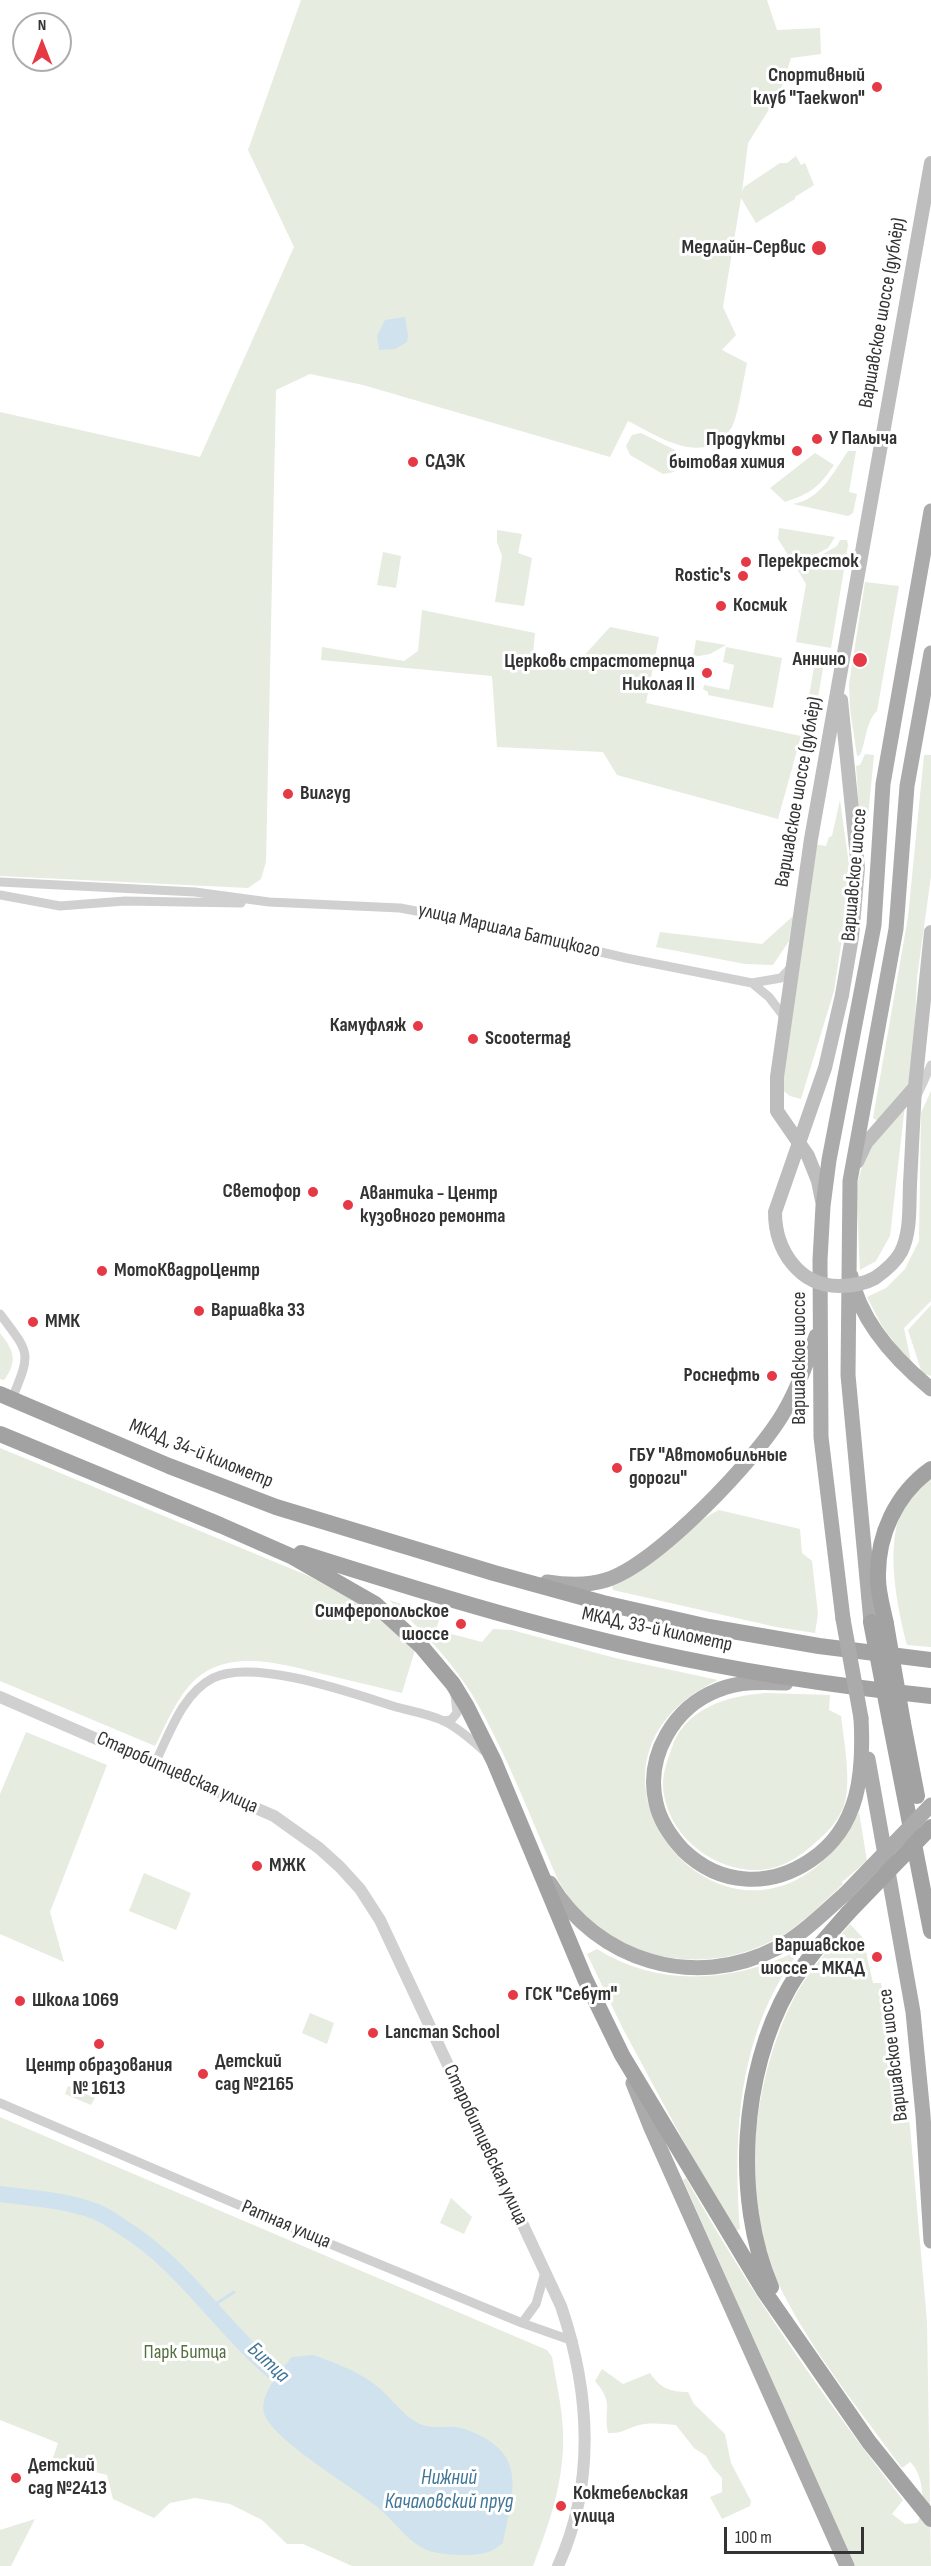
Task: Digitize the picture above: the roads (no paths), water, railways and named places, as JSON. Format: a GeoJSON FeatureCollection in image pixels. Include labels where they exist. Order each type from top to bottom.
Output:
{"type":"FeatureCollection","features":[{"type":"Feature","properties":{"kind":"highway","name":"МКАД, 34-й километр"},"geometry":{"type":"LineString","coordinates":[[6,1397],[276,1507],[390,1542]]}},
{"type":"Feature","properties":{"kind":"highway"},"geometry":{"type":"LineString","coordinates":[[0,1434],[293,1557],[375,1604],[421,1646],[453,1684],[494,1761],[581,1968],[622,2055],[764,2291],[863,2433],[931,2519]]}},
{"type":"Feature","properties":{"kind":"highway"},"geometry":{"type":"LineString","coordinates":[[931,1469],[909,1487],[892,1513],[880,1553],[878,1579],[879,1623],[931,1931]]}},
{"type":"Feature","properties":{"kind":"highway","name":"МКАД, 33-й километр"},"geometry":{"type":"LineString","coordinates":[[211,1521],[264,1541],[380,1577],[530,1621],[648,1652],[759,1673],[931,1696]]}},
{"type":"Feature","properties":{"kind":"highway","name":"МКАД, 33-й километр"},"geometry":{"type":"LineString","coordinates":[[390,1542],[603,1603],[709,1627],[819,1646],[931,1659]]}},
{"type":"Feature","properties":{"kind":"highway"},"geometry":{"type":"LineString","coordinates":[[896,1722],[931,1869]]}},
{"type":"Feature","properties":{"kind":"highway"},"geometry":{"type":"LineString","coordinates":[[804,2346],[771,2288],[756,2248],[748,2181],[749,2122],[759,2065],[779,2007],[801,1970],[848,1913],[931,1827]]}},
{"type":"Feature","properties":{"kind":"main road","name":"Варшавское шоссе (дублёр)"},"geometry":{"type":"LineString","coordinates":[[823,1206],[818,1181],[808,1156],[784,1125],[777,1111],[777,1077],[811,839],[931,163]]}},
{"type":"Feature","properties":{"kind":"main road","name":"Варшавское шоссе"},"geometry":{"type":"LineString","coordinates":[[931,512],[883,784],[874,925],[829,1160],[823,1206],[820,1260],[821,1437],[843,1619],[913,2013],[922,2103],[931,2241]]}},
{"type":"Feature","properties":{"kind":"main road"},"geometry":{"type":"LineString","coordinates":[[879,1623],[858,1499],[848,1375],[850,1181],[896,929],[907,786],[931,653]]}},
{"type":"Feature","properties":{"kind":"main road"},"geometry":{"type":"LineString","coordinates":[[840,674],[858,868],[852,937],[842,995],[825,1068],[776,1212],[775,1225],[779,1242],[789,1260],[799,1272],[814,1282],[833,1286],[850,1286],[868,1282],[885,1271],[900,1255],[906,1239],[915,1087],[931,932]]}},
{"type":"Feature","properties":{"kind":"main road"},"geometry":{"type":"LineString","coordinates":[[850,1181],[866,1143],[915,1087]]}},
{"type":"Feature","properties":{"kind":"main road"},"geometry":{"type":"LineString","coordinates":[[848,1259],[852,1283],[876,1331],[907,1368],[931,1389]]}},
{"type":"Feature","properties":{"kind":"main road"},"geometry":{"type":"LineString","coordinates":[[494,1573],[558,1584],[591,1584],[624,1572],[641,1562],[693,1516],[750,1459],[782,1415],[794,1394],[820,1325]]}},
{"type":"Feature","properties":{"kind":"main road"},"geometry":{"type":"LineString","coordinates":[[858,1499],[878,1579]]}},
{"type":"Feature","properties":{"kind":"main road"},"geometry":{"type":"LineString","coordinates":[[861,1718],[862,1773],[851,1814],[830,1845],[801,1867],[783,1876],[764,1880],[744,1880],[725,1876],[708,1870],[692,1858],[668,1832],[656,1803],[655,1768],[666,1735],[688,1707],[720,1689],[739,1684],[768,1682],[862,1688]]}},
{"type":"Feature","properties":{"kind":"main road"},"geometry":{"type":"LineString","coordinates":[[539,1865],[573,1914],[600,1939],[636,1958],[675,1966],[738,1962],[775,1949],[809,1927],[845,1894],[931,1805]]}},
{"type":"Feature","properties":{"kind":"main road"},"geometry":{"type":"LineString","coordinates":[[913,2013],[931,2103]]}},
{"type":"Feature","properties":{"kind":"main road"},"geometry":{"type":"LineString","coordinates":[[622,2055],[651,2128],[846,2566]]}},
{"type":"Feature","properties":{"kind":"street","name":"улица Маршала Батицкого"},"geometry":{"type":"LineString","coordinates":[[0,882],[195,892],[264,902],[420,911],[660,965],[752,983],[781,978],[792,966]]}},
{"type":"Feature","properties":{"kind":"street","name":"улица Маршала Батицкого"},"geometry":{"type":"LineString","coordinates":[[0,895],[60,906],[126,901],[206,904],[264,902]]}},
{"type":"Feature","properties":{"kind":"street"},"geometry":{"type":"LineString","coordinates":[[752,983],[782,1011],[785,1019]]}},
{"type":"Feature","properties":{"kind":"street"},"geometry":{"type":"LineString","coordinates":[[914,1102],[931,1065]]}},
{"type":"Feature","properties":{"kind":"street"},"geometry":{"type":"LineString","coordinates":[[0,1314],[19,1338],[26,1353],[26,1362],[6,1397]]}},
{"type":"Feature","properties":{"kind":"street"},"geometry":{"type":"LineString","coordinates":[[155,1763],[182,1708],[191,1695],[202,1684],[231,1672],[269,1673],[304,1681],[443,1721],[476,1744],[494,1761]]}},
{"type":"Feature","properties":{"kind":"street"},"geometry":{"type":"LineString","coordinates":[[443,1721],[451,1720],[458,1713],[453,1684]]}},
{"type":"Feature","properties":{"kind":"street","name":"Старобитцевская улица"},"geometry":{"type":"LineString","coordinates":[[0,1697],[274,1816],[319,1848],[360,1889],[393,1943],[561,2306],[573,2341],[585,2412],[583,2476],[570,2538],[558,2566]]}},
{"type":"Feature","properties":{"kind":"street","name":"Ратная улица"},"geometry":{"type":"LineString","coordinates":[[0,2103],[522,2323],[573,2341]]}},
{"type":"Feature","properties":{"kind":"street"},"geometry":{"type":"LineString","coordinates":[[522,2323],[536,2304],[545,2272]]}},
{"type":"Feature","properties":{"kind":"water"},"geometry":{"type":"Polygon","coordinates":[[[405,317],[407,342],[395,349],[379,350],[377,336],[385,320],[405,317]]]}},
{"type":"Feature","properties":{"kind":"water","name":"Нижний Качаловский пруд"},"geometry":{"type":"Polygon","coordinates":[[[313,2355],[348,2368],[364,2377],[379,2388],[406,2415],[421,2425],[461,2428],[483,2437],[498,2447],[507,2459],[512,2473],[511,2504],[503,2543],[490,2551],[475,2555],[446,2554],[424,2549],[409,2538],[376,2506],[281,2436],[264,2413],[265,2398],[272,2383],[292,2357],[313,2355]]]}},
{"type":"Feature","properties":{"kind":"waterway","name":"Битца"},"geometry":{"type":"LineString","coordinates":[[0,2194],[71,2204],[98,2212],[112,2220],[168,2263],[250,2350],[295,2388]]}},
{"type":"Feature","properties":{"kind":"waterway"},"geometry":{"type":"LineString","coordinates":[[211,2307],[234,2292]]}},
{"type":"Feature","properties":{"kind":"place","name":"Спортивный клуб \"Taekwon\""},"geometry":{"type":"Point","coordinates":[877,87]}},
{"type":"Feature","properties":{"kind":"place","name":"Медлайн-Сервис"},"geometry":{"type":"Point","coordinates":[819,248]}},
{"type":"Feature","properties":{"kind":"place","name":"У Палыча"},"geometry":{"type":"Point","coordinates":[817,439]}},
{"type":"Feature","properties":{"kind":"place","name":"Продукты бытовая химия"},"geometry":{"type":"Point","coordinates":[797,451]}},
{"type":"Feature","properties":{"kind":"place","name":"СДЭК"},"geometry":{"type":"Point","coordinates":[413,462]}},
{"type":"Feature","properties":{"kind":"place","name":"Перекресток"},"geometry":{"type":"Point","coordinates":[746,562]}},
{"type":"Feature","properties":{"kind":"place","name":"Rostic's"},"geometry":{"type":"Point","coordinates":[743,576]}},
{"type":"Feature","properties":{"kind":"place","name":"Космик"},"geometry":{"type":"Point","coordinates":[721,606]}},
{"type":"Feature","properties":{"kind":"place","name":"Аннино"},"geometry":{"type":"Point","coordinates":[860,660]}},
{"type":"Feature","properties":{"kind":"place","name":"Церковь страстотерпца Николая II"},"geometry":{"type":"Point","coordinates":[707,673]}},
{"type":"Feature","properties":{"kind":"place","name":"Вилгуд"},"geometry":{"type":"Point","coordinates":[288,794]}},
{"type":"Feature","properties":{"kind":"place","name":"Камуфляж"},"geometry":{"type":"Point","coordinates":[418,1026]}},
{"type":"Feature","properties":{"kind":"place","name":"Scootermag"},"geometry":{"type":"Point","coordinates":[473,1039]}},
{"type":"Feature","properties":{"kind":"place","name":"Светофор"},"geometry":{"type":"Point","coordinates":[313,1192]}},
{"type":"Feature","properties":{"kind":"place","name":"Авантика - Центр кузовного ремонта"},"geometry":{"type":"Point","coordinates":[348,1205]}},
{"type":"Feature","properties":{"kind":"place","name":"МотоКвадроЦентр"},"geometry":{"type":"Point","coordinates":[102,1271]}},
{"type":"Feature","properties":{"kind":"place","name":"Варшавка 33"},"geometry":{"type":"Point","coordinates":[199,1311]}},
{"type":"Feature","properties":{"kind":"place","name":"ММК"},"geometry":{"type":"Point","coordinates":[33,1322]}},
{"type":"Feature","properties":{"kind":"place","name":"Роснефть"},"geometry":{"type":"Point","coordinates":[772,1376]}},
{"type":"Feature","properties":{"kind":"place","name":"ГБУ \"Автомобильные дороги\""},"geometry":{"type":"Point","coordinates":[617,1468]}},
{"type":"Feature","properties":{"kind":"place","name":"Симферопольское шоссе"},"geometry":{"type":"Point","coordinates":[461,1624]}},
{"type":"Feature","properties":{"kind":"place","name":"МЖК"},"geometry":{"type":"Point","coordinates":[257,1866]}},
{"type":"Feature","properties":{"kind":"place","name":"Варшавское шоссе - МКАД"},"geometry":{"type":"Point","coordinates":[877,1957]}},
{"type":"Feature","properties":{"kind":"place","name":"ГСК \"Себут\""},"geometry":{"type":"Point","coordinates":[513,1995]}},
{"type":"Feature","properties":{"kind":"place","name":"Школа 1069"},"geometry":{"type":"Point","coordinates":[20,2001]}},
{"type":"Feature","properties":{"kind":"place","name":"Lancman School"},"geometry":{"type":"Point","coordinates":[373,2033]}},
{"type":"Feature","properties":{"kind":"place","name":"Центр образования № 1613"},"geometry":{"type":"Point","coordinates":[99,2044]}},
{"type":"Feature","properties":{"kind":"place","name":"Детский сад №2165"},"geometry":{"type":"Point","coordinates":[203,2074]}},
{"type":"Feature","properties":{"kind":"place","name":"Детский сад №2413"},"geometry":{"type":"Point","coordinates":[16,2478]}},
{"type":"Feature","properties":{"kind":"place","name":"Коктебельская улица"},"geometry":{"type":"Point","coordinates":[561,2506]}},
{"type":"Feature","properties":{"kind":"park label","name":"Парк Битца"},"geometry":{"type":"Point","coordinates":[185,2353]}}]}
